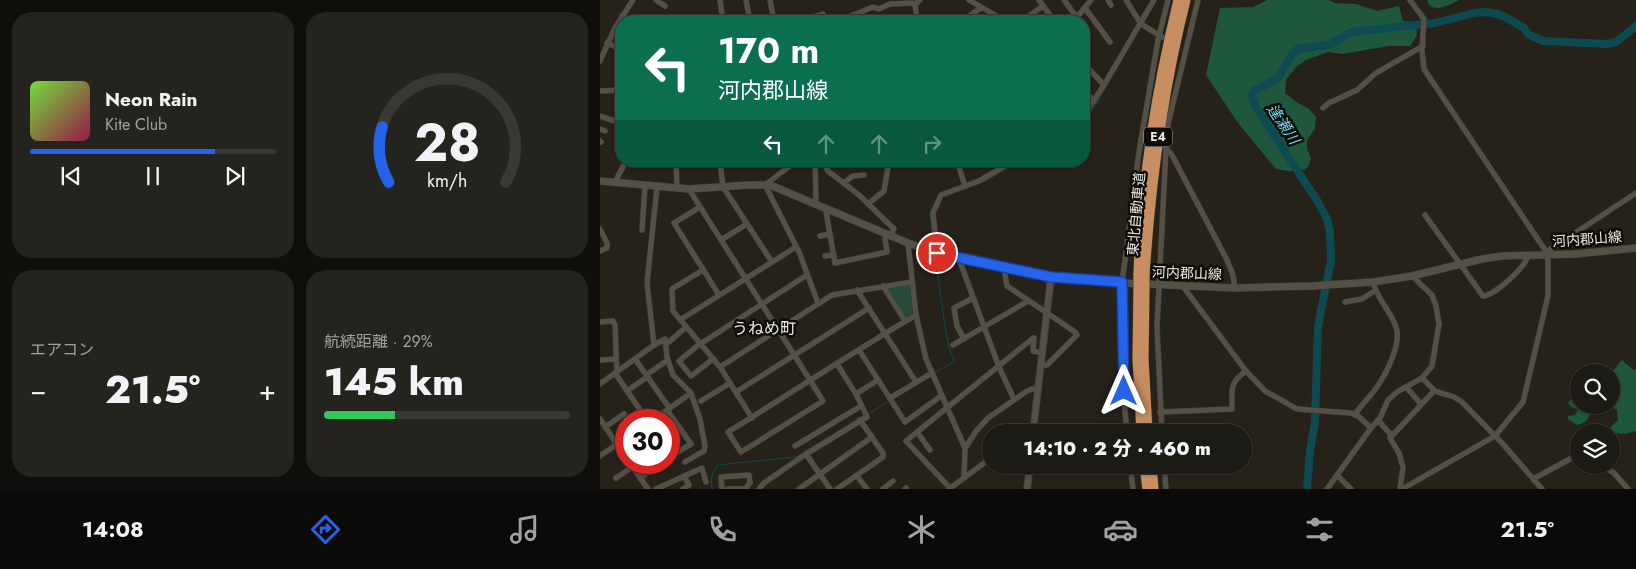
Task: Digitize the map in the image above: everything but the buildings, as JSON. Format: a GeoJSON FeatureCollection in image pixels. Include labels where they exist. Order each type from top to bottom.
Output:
{"type":"FeatureCollection","features":[{"type":"Feature","properties":{"kind":"highway","name":"東北自動車道"},"geometry":{"type":"LineString","coordinates":[[1142,275],[1140,235],[1147,160],[1162,70],[1178,0]]}},
{"type":"Feature","properties":{"kind":"highway","name":"東北自動車道"},"geometry":{"type":"LineString","coordinates":[[1141,424],[1137,359],[1142,275],[1150,199],[1160,123],[1186,0]]}},
{"type":"Feature","properties":{"kind":"highway","name":"東北自動車道"},"geometry":{"type":"LineString","coordinates":[[1141,288],[1148,424]]}},
{"type":"Feature","properties":{"kind":"highway"},"geometry":{"type":"LineString","coordinates":[[1145,474],[1147,489]]}},
{"type":"Feature","properties":{"kind":"highway"},"geometry":{"type":"LineString","coordinates":[[1153,474],[1154,489]]}},
{"type":"Feature","properties":{"kind":"main road","name":"河内郡山線"},"geometry":{"type":"LineString","coordinates":[[600,181],[677,189],[764,185],[777,187],[908,243],[959,259],[1051,277],[1158,285],[1182,284],[1236,288],[1374,282],[1412,276],[1502,256],[1636,248]]}},
{"type":"Feature","properties":{"kind":"street"},"geometry":{"type":"LineString","coordinates":[[623,15],[633,0]]}},
{"type":"Feature","properties":{"kind":"street"},"geometry":{"type":"LineString","coordinates":[[656,0],[665,6]]}},
{"type":"Feature","properties":{"kind":"street"},"geometry":{"type":"LineString","coordinates":[[720,0],[722,15]]}},
{"type":"Feature","properties":{"kind":"street"},"geometry":{"type":"LineString","coordinates":[[746,0],[749,15]]}},
{"type":"Feature","properties":{"kind":"street"},"geometry":{"type":"LineString","coordinates":[[770,0],[773,15]]}},
{"type":"Feature","properties":{"kind":"street"},"geometry":{"type":"LineString","coordinates":[[854,15],[873,7],[879,9],[888,2],[915,4],[920,0]]}},
{"type":"Feature","properties":{"kind":"street"},"geometry":{"type":"LineString","coordinates":[[970,0],[994,15]]}},
{"type":"Feature","properties":{"kind":"street"},"geometry":{"type":"LineString","coordinates":[[1039,0],[1050,15]]}},
{"type":"Feature","properties":{"kind":"street"},"geometry":{"type":"LineString","coordinates":[[1064,0],[1073,15]]}},
{"type":"Feature","properties":{"kind":"street"},"geometry":{"type":"LineString","coordinates":[[1080,15],[1091,0]]}},
{"type":"Feature","properties":{"kind":"street"},"geometry":{"type":"LineString","coordinates":[[1126,0],[1141,24],[1160,37]]}},
{"type":"Feature","properties":{"kind":"street"},"geometry":{"type":"LineString","coordinates":[[1090,107],[1154,0]]}},
{"type":"Feature","properties":{"kind":"street"},"geometry":{"type":"LineString","coordinates":[[1126,424],[1122,282],[1140,152],[1168,0]]}},
{"type":"Feature","properties":{"kind":"street"},"geometry":{"type":"LineString","coordinates":[[1161,424],[1157,328],[1168,124],[1185,43],[1198,0]]}},
{"type":"Feature","properties":{"kind":"street"},"geometry":{"type":"LineString","coordinates":[[1401,489],[1495,436],[1524,402],[1548,296],[1547,253],[1425,71],[1423,64],[1423,17],[1410,0]]}},
{"type":"Feature","properties":{"kind":"street"},"geometry":{"type":"LineString","coordinates":[[915,4],[916,15]]}},
{"type":"Feature","properties":{"kind":"street"},"geometry":{"type":"LineString","coordinates":[[1030,15],[1043,6]]}},
{"type":"Feature","properties":{"kind":"street"},"geometry":{"type":"LineString","coordinates":[[971,15],[982,8]]}},
{"type":"Feature","properties":{"kind":"street"},"geometry":{"type":"LineString","coordinates":[[1086,8],[1110,42]]}},
{"type":"Feature","properties":{"kind":"street"},"geometry":{"type":"LineString","coordinates":[[600,61],[615,29]]}},
{"type":"Feature","properties":{"kind":"street"},"geometry":{"type":"LineString","coordinates":[[607,43],[615,46]]}},
{"type":"Feature","properties":{"kind":"street"},"geometry":{"type":"LineString","coordinates":[[1323,108],[1329,103],[1357,90],[1376,72],[1423,43]]}},
{"type":"Feature","properties":{"kind":"street"},"geometry":{"type":"LineString","coordinates":[[1090,70],[1104,85]]}},
{"type":"Feature","properties":{"kind":"street"},"geometry":{"type":"LineString","coordinates":[[600,91],[615,90]]}},
{"type":"Feature","properties":{"kind":"street"},"geometry":{"type":"LineString","coordinates":[[1090,97],[1094,101]]}},
{"type":"Feature","properties":{"kind":"street"},"geometry":{"type":"LineString","coordinates":[[600,116],[615,121]]}},
{"type":"Feature","properties":{"kind":"street"},"geometry":{"type":"LineString","coordinates":[[1166,148],[1172,155],[1227,260],[1236,288]]}},
{"type":"Feature","properties":{"kind":"street"},"geometry":{"type":"LineString","coordinates":[[615,182],[623,167]]}},
{"type":"Feature","properties":{"kind":"street"},"geometry":{"type":"LineString","coordinates":[[676,167],[677,189]]}},
{"type":"Feature","properties":{"kind":"street"},"geometry":{"type":"LineString","coordinates":[[721,167],[723,187],[772,262]]}},
{"type":"Feature","properties":{"kind":"street"},"geometry":{"type":"LineString","coordinates":[[788,167],[764,185],[796,247],[818,303]]}},
{"type":"Feature","properties":{"kind":"street"},"geometry":{"type":"LineString","coordinates":[[815,167],[816,203]]}},
{"type":"Feature","properties":{"kind":"street"},"geometry":{"type":"LineString","coordinates":[[826,167],[894,229],[886,238],[887,252],[835,263]]}},
{"type":"Feature","properties":{"kind":"street"},"geometry":{"type":"LineString","coordinates":[[868,204],[884,191],[888,167]]}},
{"type":"Feature","properties":{"kind":"street"},"geometry":{"type":"LineString","coordinates":[[958,167],[965,186]]}},
{"type":"Feature","properties":{"kind":"street"},"geometry":{"type":"LineString","coordinates":[[935,252],[933,213],[943,194],[991,175],[1004,167]]}},
{"type":"Feature","properties":{"kind":"street"},"geometry":{"type":"LineString","coordinates":[[843,183],[853,176],[864,175]]}},
{"type":"Feature","properties":{"kind":"street"},"geometry":{"type":"LineString","coordinates":[[642,230],[645,186]]}},
{"type":"Feature","properties":{"kind":"street"},"geometry":{"type":"LineString","coordinates":[[654,346],[648,284],[657,187]]}},
{"type":"Feature","properties":{"kind":"street"},"geometry":{"type":"LineString","coordinates":[[689,189],[761,305],[794,355],[810,381],[823,401],[741,452],[728,432],[752,418],[810,381],[859,350],[885,334],[916,314]]}},
{"type":"Feature","properties":{"kind":"street"},"geometry":{"type":"LineString","coordinates":[[1547,253],[1636,193]]}},
{"type":"Feature","properties":{"kind":"street"},"geometry":{"type":"LineString","coordinates":[[700,207],[674,223],[719,295]]}},
{"type":"Feature","properties":{"kind":"street"},"geometry":{"type":"LineString","coordinates":[[827,208],[826,212],[836,269]]}},
{"type":"Feature","properties":{"kind":"street"},"geometry":{"type":"LineString","coordinates":[[1425,215],[1481,295],[1486,296],[1496,291],[1524,265],[1528,255]]}},
{"type":"Feature","properties":{"kind":"street"},"geometry":{"type":"LineString","coordinates":[[721,240],[747,224]]}},
{"type":"Feature","properties":{"kind":"street"},"geometry":{"type":"LineString","coordinates":[[600,228],[607,243],[607,248],[600,251]]}},
{"type":"Feature","properties":{"kind":"street"},"geometry":{"type":"LineString","coordinates":[[820,236],[830,234]]}},
{"type":"Feature","properties":{"kind":"street"},"geometry":{"type":"LineString","coordinates":[[908,243],[916,314],[926,359],[965,448],[964,478]]}},
{"type":"Feature","properties":{"kind":"street"},"geometry":{"type":"LineString","coordinates":[[680,320],[796,247]]}},
{"type":"Feature","properties":{"kind":"street"},"geometry":{"type":"LineString","coordinates":[[825,256],[834,254]]}},
{"type":"Feature","properties":{"kind":"street"},"geometry":{"type":"LineString","coordinates":[[959,259],[984,328],[1014,399]]}},
{"type":"Feature","properties":{"kind":"street"},"geometry":{"type":"LineString","coordinates":[[1004,268],[1007,286],[1075,332],[1077,336],[1047,365],[1041,365]]}},
{"type":"Feature","properties":{"kind":"street"},"geometry":{"type":"LineString","coordinates":[[703,270],[672,289],[673,311],[720,367],[752,418]]}},
{"type":"Feature","properties":{"kind":"street"},"geometry":{"type":"LineString","coordinates":[[713,359],[691,376],[679,361],[700,344],[807,275]]}},
{"type":"Feature","properties":{"kind":"street"},"geometry":{"type":"LineString","coordinates":[[1327,489],[1378,420],[1388,400],[1422,378],[1429,371],[1433,363],[1439,324],[1436,306],[1432,295],[1412,276]]}},
{"type":"Feature","properties":{"kind":"street"},"geometry":{"type":"LineString","coordinates":[[1034,424],[1051,277]]}},
{"type":"Feature","properties":{"kind":"street"},"geometry":{"type":"LineString","coordinates":[[720,367],[834,294],[912,282]]}},
{"type":"Feature","properties":{"kind":"street"},"geometry":{"type":"LineString","coordinates":[[1354,415],[1378,386],[1392,359],[1396,342],[1397,327],[1376,290],[1374,282]]}},
{"type":"Feature","properties":{"kind":"street"},"geometry":{"type":"LineString","coordinates":[[1182,284],[1246,371],[1268,393],[1294,408],[1354,415],[1371,428]]}},
{"type":"Feature","properties":{"kind":"street"},"geometry":{"type":"LineString","coordinates":[[883,286],[905,321]]}},
{"type":"Feature","properties":{"kind":"street"},"geometry":{"type":"LineString","coordinates":[[857,290],[916,382]]}},
{"type":"Feature","properties":{"kind":"street"},"geometry":{"type":"LineString","coordinates":[[1345,302],[1362,299],[1376,290]]}},
{"type":"Feature","properties":{"kind":"street"},"geometry":{"type":"LineString","coordinates":[[964,339],[957,326],[954,308],[973,298]]}},
{"type":"Feature","properties":{"kind":"street"},"geometry":{"type":"LineString","coordinates":[[953,345],[1028,301]]}},
{"type":"Feature","properties":{"kind":"street"},"geometry":{"type":"LineString","coordinates":[[736,392],[869,308]]}},
{"type":"Feature","properties":{"kind":"street"},"geometry":{"type":"LineString","coordinates":[[600,322],[613,322],[615,325],[616,372],[640,409]]}},
{"type":"Feature","properties":{"kind":"street"},"geometry":{"type":"LineString","coordinates":[[669,342],[686,328]]}},
{"type":"Feature","properties":{"kind":"street"},"geometry":{"type":"LineString","coordinates":[[982,465],[950,488],[906,441],[1032,339],[1034,338],[1033,351],[1042,353]]}},
{"type":"Feature","properties":{"kind":"street"},"geometry":{"type":"LineString","coordinates":[[600,384],[664,339],[673,375],[691,393],[700,419],[704,451],[685,462]]}},
{"type":"Feature","properties":{"kind":"street"},"geometry":{"type":"LineString","coordinates":[[859,350],[905,422],[941,396]]}},
{"type":"Feature","properties":{"kind":"street"},"geometry":{"type":"LineString","coordinates":[[635,359],[668,409],[691,393]]}},
{"type":"Feature","properties":{"kind":"street"},"geometry":{"type":"LineString","coordinates":[[600,360],[616,360]]}},
{"type":"Feature","properties":{"kind":"street"},"geometry":{"type":"LineString","coordinates":[[628,391],[668,360]]}},
{"type":"Feature","properties":{"kind":"street"},"geometry":{"type":"LineString","coordinates":[[759,489],[764,483],[828,438],[860,420],[866,414],[837,364]]}},
{"type":"Feature","properties":{"kind":"street"},"geometry":{"type":"LineString","coordinates":[[1160,412],[1232,409],[1232,385],[1238,376],[1246,371]]}},
{"type":"Feature","properties":{"kind":"street"},"geometry":{"type":"LineString","coordinates":[[891,400],[916,382],[932,374]]}},
{"type":"Feature","properties":{"kind":"street"},"geometry":{"type":"LineString","coordinates":[[1422,378],[1434,391],[1454,397],[1462,402],[1542,489]]}},
{"type":"Feature","properties":{"kind":"street"},"geometry":{"type":"LineString","coordinates":[[856,394],[878,380]]}},
{"type":"Feature","properties":{"kind":"street"},"geometry":{"type":"LineString","coordinates":[[701,401],[730,383]]}},
{"type":"Feature","properties":{"kind":"street"},"geometry":{"type":"LineString","coordinates":[[1406,387],[1421,404]]}},
{"type":"Feature","properties":{"kind":"street"},"geometry":{"type":"LineString","coordinates":[[965,448],[982,423],[1014,399],[1032,389],[1038,389]]}},
{"type":"Feature","properties":{"kind":"street"},"geometry":{"type":"LineString","coordinates":[[1391,436],[1434,391]]}},
{"type":"Feature","properties":{"kind":"street"},"geometry":{"type":"LineString","coordinates":[[795,446],[861,406]]}},
{"type":"Feature","properties":{"kind":"street"},"geometry":{"type":"LineString","coordinates":[[600,420],[615,442]]}},
{"type":"Feature","properties":{"kind":"street"},"geometry":{"type":"LineString","coordinates":[[605,427],[615,420]]}},
{"type":"Feature","properties":{"kind":"street"},"geometry":{"type":"LineString","coordinates":[[837,489],[883,457],[883,453],[860,420]]}},
{"type":"Feature","properties":{"kind":"street"},"geometry":{"type":"LineString","coordinates":[[1378,420],[1391,436],[1390,438],[1399,453],[1403,467],[1401,489]]}},
{"type":"Feature","properties":{"kind":"street"},"geometry":{"type":"LineString","coordinates":[[680,427],[691,444],[680,450]]}},
{"type":"Feature","properties":{"kind":"street"},"geometry":{"type":"LineString","coordinates":[[823,428],[828,438]]}},
{"type":"Feature","properties":{"kind":"street"},"geometry":{"type":"LineString","coordinates":[[917,432],[930,450]]}},
{"type":"Feature","properties":{"kind":"street"},"geometry":{"type":"LineString","coordinates":[[799,489],[872,437]]}},
{"type":"Feature","properties":{"kind":"street"},"geometry":{"type":"LineString","coordinates":[[600,456],[615,446]]}},
{"type":"Feature","properties":{"kind":"street"},"geometry":{"type":"LineString","coordinates":[[806,454],[830,489]]}},
{"type":"Feature","properties":{"kind":"street"},"geometry":{"type":"LineString","coordinates":[[1533,479],[1570,459]]}},
{"type":"Feature","properties":{"kind":"street"},"geometry":{"type":"LineString","coordinates":[[656,489],[702,468],[706,482]]}},
{"type":"Feature","properties":{"kind":"street"},"geometry":{"type":"LineString","coordinates":[[616,478],[621,474]]}},
{"type":"Feature","properties":{"kind":"street"},"geometry":{"type":"LineString","coordinates":[[637,474],[648,489]]}},
{"type":"Feature","properties":{"kind":"street"},"geometry":{"type":"LineString","coordinates":[[640,478],[646,474]]}},
{"type":"Feature","properties":{"kind":"street"},"geometry":{"type":"LineString","coordinates":[[1027,489],[1029,474]]}},
{"type":"Feature","properties":{"kind":"street"},"geometry":{"type":"LineString","coordinates":[[1131,474],[1132,489]]}},
{"type":"Feature","properties":{"kind":"street"},"geometry":{"type":"LineString","coordinates":[[1165,474],[1166,489]]}},
{"type":"Feature","properties":{"kind":"street"},"geometry":{"type":"LineString","coordinates":[[1615,474],[1628,489]]}},
{"type":"Feature","properties":{"kind":"street"},"geometry":{"type":"LineString","coordinates":[[722,489],[721,477],[749,475],[750,483],[745,489],[727,489]]}},
{"type":"Feature","properties":{"kind":"street"},"geometry":{"type":"LineString","coordinates":[[1337,475],[1351,489]]}},
{"type":"Feature","properties":{"kind":"street"},"geometry":{"type":"LineString","coordinates":[[683,489],[689,485],[684,476]]}},
{"type":"Feature","properties":{"kind":"street"},"geometry":{"type":"LineString","coordinates":[[857,476],[867,489]]}},
{"type":"Feature","properties":{"kind":"street"},"geometry":{"type":"LineString","coordinates":[[883,489],[893,481]]}},
{"type":"Feature","properties":{"kind":"green space"},"geometry":{"type":"Polygon","coordinates":[[[1267,0],[1328,0],[1335,3],[1356,4],[1377,11],[1399,6],[1403,21],[1412,22],[1417,31],[1416,37],[1410,46],[1389,46],[1342,54],[1328,52],[1306,60],[1296,67],[1286,80],[1285,93],[1309,109],[1316,117],[1315,129],[1307,140],[1307,148],[1311,159],[1308,167],[1304,170],[1289,171],[1276,169],[1238,123],[1206,75],[1220,8],[1253,7],[1267,0]]]}},
{"type":"Feature","properties":{"kind":"green space"},"geometry":{"type":"Polygon","coordinates":[[[1427,0],[1459,0],[1441,8],[1436,8],[1429,5],[1427,0]]]}},
{"type":"Feature","properties":{"kind":"green space"},"geometry":{"type":"Polygon","coordinates":[[[908,284],[911,286],[914,312],[904,317],[887,290],[888,287],[908,284]]]}},
{"type":"Feature","properties":{"kind":"green space"},"geometry":{"type":"Polygon","coordinates":[[[1622,360],[1632,369],[1636,370],[1636,431],[1626,434],[1620,434],[1620,424],[1614,424],[1618,420],[1617,414],[1620,414],[1619,364],[1622,360]]]}},
{"type":"Feature","properties":{"kind":"green space"},"geometry":{"type":"Polygon","coordinates":[[[1590,414],[1584,422],[1579,424],[1576,424],[1568,419],[1568,416],[1590,414]]]}},
{"type":"Feature","properties":{"kind":"waterway","name":"逢瀬川"},"geometry":{"type":"LineString","coordinates":[[1307,489],[1315,421],[1318,326],[1331,261],[1330,232],[1327,219],[1318,202],[1255,106],[1252,96],[1254,91],[1278,78],[1292,54],[1298,49],[1331,44],[1351,32],[1435,23],[1474,13],[1486,12],[1505,17],[1523,27],[1529,35],[1544,41],[1607,44],[1616,42],[1636,26]]}},
{"type":"Feature","properties":{"kind":"waterway"},"geometry":{"type":"LineString","coordinates":[[1090,113],[1125,54]]}},
{"type":"Feature","properties":{"kind":"waterway"},"geometry":{"type":"LineString","coordinates":[[983,182],[1009,167]]}},
{"type":"Feature","properties":{"kind":"waterway"},"geometry":{"type":"LineString","coordinates":[[934,248],[930,212],[935,203]]}},
{"type":"Feature","properties":{"kind":"waterway"},"geometry":{"type":"LineString","coordinates":[[934,373],[955,361],[951,354],[946,333],[935,254]]}},
{"type":"Feature","properties":{"kind":"waterway"},"geometry":{"type":"LineString","coordinates":[[868,414],[888,402]]}},
{"type":"Feature","properties":{"kind":"waterway"},"geometry":{"type":"LineString","coordinates":[[712,489],[711,478],[717,465],[796,457],[864,415]]}},
{"type":"Feature","properties":{"kind":"district","name":"うねめ町"},"geometry":{"type":"Point","coordinates":[764,328]}},
{"type":"Feature","properties":{"kind":"route"},"geometry":{"type":"LineString","coordinates":[[937,253],[1051,277],[1122,282],[1124,391]]}}]}
